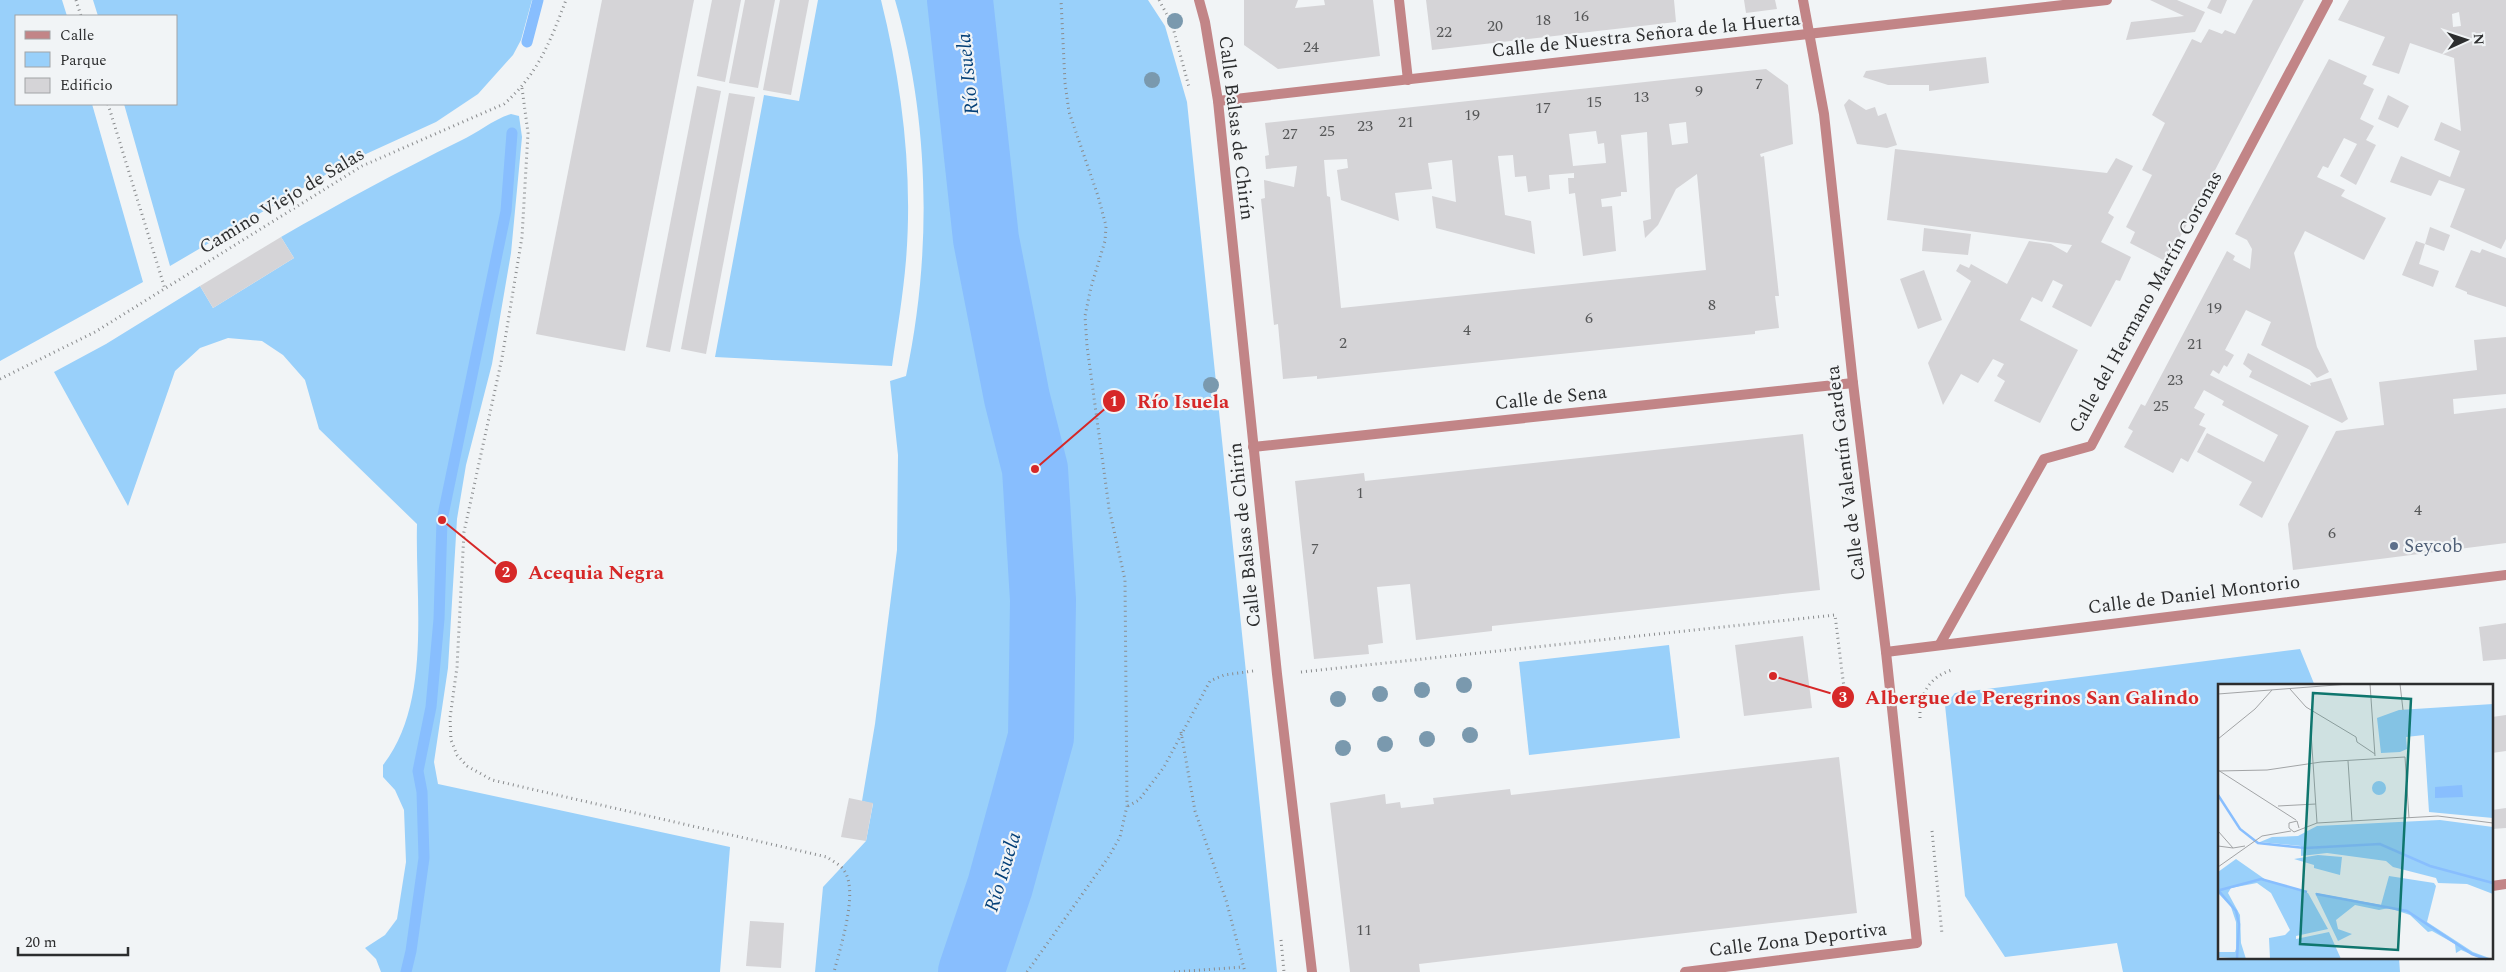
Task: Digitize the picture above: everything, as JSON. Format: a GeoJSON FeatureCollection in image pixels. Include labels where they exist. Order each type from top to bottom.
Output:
{"type":"FeatureCollection","features":[{"type":"Feature","properties":{"kind":"street"},"geometry":{"type":"LineString","coordinates":[[1399,0],[1408,80]]}},
{"type":"Feature","properties":{"kind":"street","name":"Calle de Valentín Gardeta"},"geometry":{"type":"LineString","coordinates":[[1803,0],[1824,114],[1853,383],[1886,652],[1917,943]]}},
{"type":"Feature","properties":{"kind":"street","name":"Calle de Nuestra Señora de la Huerta"},"geometry":{"type":"LineString","coordinates":[[1218,101],[2107,0]]}},
{"type":"Feature","properties":{"kind":"street","name":"Calle del Hermano Martín Coronas"},"geometry":{"type":"LineString","coordinates":[[1940,644],[2044,459],[2091,446],[2328,0]]}},
{"type":"Feature","properties":{"kind":"street","name":"Calle Balsas de Chirín"},"geometry":{"type":"LineString","coordinates":[[1201,2],[1218,101],[1277,674],[1312,972]]}},
{"type":"Feature","properties":{"kind":"street","name":"Calle de Sena"},"geometry":{"type":"LineString","coordinates":[[1253,447],[1853,383]]}},
{"type":"Feature","properties":{"kind":"street","name":"Calle de Daniel Montorio"},"geometry":{"type":"LineString","coordinates":[[1886,652],[2506,575]]}},
{"type":"Feature","properties":{"kind":"street","name":"Calle Zona Deportiva"},"geometry":{"type":"LineString","coordinates":[[1685,972],[1917,943]]}},
{"type":"Feature","properties":{"kind":"path"},"geometry":{"type":"LineString","coordinates":[[76,0],[81,15]]}},
{"type":"Feature","properties":{"kind":"path","name":"Camino Viejo de Salas"},"geometry":{"type":"LineString","coordinates":[[0,379],[94,332],[362,166],[504,104],[522,88],[548,47],[566,0]]}},
{"type":"Feature","properties":{"kind":"path"},"geometry":{"type":"LineString","coordinates":[[1027,972],[1108,858],[1120,837],[1127,806],[1125,580],[1109,508],[1087,346],[1085,316],[1091,287],[1105,241],[1106,226],[1098,196],[1069,112],[1065,83],[1061,0]]}},
{"type":"Feature","properties":{"kind":"path"},"geometry":{"type":"LineString","coordinates":[[522,88],[528,132],[522,237],[502,358],[464,532],[457,667],[450,718],[452,740],[457,755],[468,766],[492,780],[827,857],[843,869],[848,886],[848,910],[834,972]]}},
{"type":"Feature","properties":{"kind":"path"},"geometry":{"type":"LineString","coordinates":[[108,105],[165,289]]}},
{"type":"Feature","properties":{"kind":"path"},"geometry":{"type":"LineString","coordinates":[[1277,674],[1835,615],[1846,704]]}},
{"type":"Feature","properties":{"kind":"path"},"geometry":{"type":"LineString","coordinates":[[1127,806],[1139,800],[1164,767],[1181,732],[1210,681],[1224,675],[1253,671]]}},
{"type":"Feature","properties":{"kind":"path"},"geometry":{"type":"LineString","coordinates":[[1181,732],[1195,812],[1226,900],[1245,972]]}},
{"type":"Feature","properties":{"kind":"path"},"geometry":{"type":"LineString","coordinates":[[1174,972],[1243,966]]}},
{"type":"Feature","properties":{"kind":"green space"},"geometry":{"type":"Polygon","coordinates":[[[0,0],[62,0],[67,15],[15,15],[15,105],[92,105],[143,282],[0,361],[0,0]]]}},
{"type":"Feature","properties":{"kind":"green space"},"geometry":{"type":"Polygon","coordinates":[[[93,0],[532,0],[521,40],[513,55],[478,94],[436,122],[344,164],[170,266],[124,105],[178,105],[178,15],[98,15],[93,0]]]}},
{"type":"Feature","properties":{"kind":"green space"},"geometry":{"type":"Polygon","coordinates":[[[818,0],[881,0],[895,64],[907,162],[908,227],[902,300],[892,366],[715,357],[764,95],[799,101],[818,0]]]}},
{"type":"Feature","properties":{"kind":"green space"},"geometry":{"type":"Polygon","coordinates":[[[895,0],[1148,0],[1165,26],[1187,102],[1277,972],[815,972],[823,887],[866,841],[873,804],[862,801],[875,724],[897,550],[898,455],[890,381],[906,376],[920,283],[923,235],[921,140],[907,46],[895,0]]]}},
{"type":"Feature","properties":{"kind":"green space"},"geometry":{"type":"Polygon","coordinates":[[[511,114],[519,116],[522,137],[511,253],[492,364],[466,465],[457,519],[448,668],[434,762],[438,784],[730,847],[720,972],[381,972],[376,959],[365,948],[385,935],[397,919],[406,862],[404,810],[395,790],[383,777],[383,765],[398,740],[409,711],[415,681],[418,649],[417,524],[319,429],[305,380],[283,355],[262,341],[228,338],[200,348],[175,371],[128,506],[54,372],[106,344],[200,286],[213,308],[294,258],[281,237],[511,114]]]}},
{"type":"Feature","properties":{"kind":"green space"},"geometry":{"type":"Polygon","coordinates":[[[1669,645],[1680,738],[1529,755],[1519,662],[1669,645]]]}},
{"type":"Feature","properties":{"kind":"green space"},"geometry":{"type":"Polygon","coordinates":[[[2300,649],[2314,684],[2218,684],[2218,960],[2399,960],[2400,972],[2123,972],[2117,943],[2005,957],[1965,896],[1945,705],[1955,693],[2300,649]]]}},
{"type":"Feature","properties":{"kind":"building"},"geometry":{"type":"Polygon","coordinates":[[[602,0],[694,0],[625,351],[536,334],[602,0]]]}},
{"type":"Feature","properties":{"kind":"building"},"geometry":{"type":"Polygon","coordinates":[[[712,0],[741,0],[725,82],[697,76],[712,0]]]}},
{"type":"Feature","properties":{"kind":"building"},"geometry":{"type":"Polygon","coordinates":[[[745,0],[775,0],[758,88],[729,83],[745,0]]]}},
{"type":"Feature","properties":{"kind":"building"},"geometry":{"type":"Polygon","coordinates":[[[780,0],[809,0],[791,95],[763,90],[780,0]]]}},
{"type":"Feature","properties":{"kind":"building"},"geometry":{"type":"Polygon","coordinates":[[[1244,0],[1298,0],[1295,8],[1325,5],[1324,0],[1373,0],[1380,56],[1278,69],[1244,45],[1244,0]]]}},
{"type":"Feature","properties":{"kind":"building"},"geometry":{"type":"Polygon","coordinates":[[[1426,0],[1674,0],[1676,22],[1432,50],[1426,0]]]}},
{"type":"Feature","properties":{"kind":"building"},"geometry":{"type":"Polygon","coordinates":[[[1744,0],[1775,0],[1777,9],[1746,13],[1744,0]]]}},
{"type":"Feature","properties":{"kind":"building"},"geometry":{"type":"Polygon","coordinates":[[[2150,0],[2177,0],[2205,12],[2195,32],[2126,40],[2131,22],[2184,16],[2150,0]]]}},
{"type":"Feature","properties":{"kind":"building"},"geometry":{"type":"Polygon","coordinates":[[[2211,0],[2227,0],[2221,14],[2207,8],[2211,0]]]}},
{"type":"Feature","properties":{"kind":"building"},"geometry":{"type":"Polygon","coordinates":[[[2253,0],[2304,0],[2167,262],[2130,243],[2135,232],[2126,227],[2152,175],[2142,170],[2165,123],[2152,115],[2192,39],[2201,43],[2209,29],[2222,34],[2225,30],[2235,34],[2253,0]]]}},
{"type":"Feature","properties":{"kind":"building"},"geometry":{"type":"Polygon","coordinates":[[[2349,0],[2506,0],[2506,239],[2501,249],[2450,227],[2465,189],[2439,180],[2431,196],[2390,182],[2401,156],[2450,177],[2460,151],[2434,140],[2441,122],[2461,131],[2454,58],[2410,43],[2399,74],[2372,65],[2385,37],[2338,20],[2349,0]],[[2459,12],[2452,14],[2453,27],[2461,26],[2459,12]]]}},
{"type":"Feature","properties":{"kind":"building"},"geometry":{"type":"Polygon","coordinates":[[[1986,57],[1989,83],[1929,91],[1929,85],[1888,85],[1863,77],[1866,71],[1986,57]]]}},
{"type":"Feature","properties":{"kind":"building"},"geometry":{"type":"Polygon","coordinates":[[[2329,59],[2367,76],[2363,84],[2374,89],[2360,119],[2374,126],[2366,140],[2376,145],[2356,185],[2340,176],[2357,144],[2344,138],[2328,168],[2323,166],[2317,177],[2345,190],[2341,196],[2386,218],[2364,260],[2305,231],[2294,253],[2317,347],[2329,372],[2317,378],[2310,370],[2261,345],[2271,322],[2246,310],[2225,350],[2234,355],[2227,367],[2224,365],[2219,374],[2213,370],[2210,375],[2309,426],[2262,518],[2239,505],[2252,482],[2197,452],[2207,433],[2264,462],[2278,435],[2222,405],[2224,401],[2204,390],[2194,408],[2205,414],[2199,425],[2206,428],[2188,462],[2181,458],[2173,473],[2124,447],[2133,431],[2128,428],[2141,404],[2145,406],[2227,251],[2235,256],[2233,260],[2250,269],[2252,249],[2247,240],[2235,234],[2329,59]]]}},
{"type":"Feature","properties":{"kind":"building"},"geometry":{"type":"Polygon","coordinates":[[[1766,69],[1788,85],[1793,144],[1760,154],[1761,157],[1764,156],[1779,296],[1775,296],[1779,328],[1755,331],[1755,334],[1317,379],[1317,376],[1283,379],[1278,324],[1274,325],[1261,199],[1265,198],[1264,180],[1294,187],[1297,166],[1266,169],[1265,156],[1269,155],[1265,123],[1766,69]],[[1686,122],[1669,124],[1672,145],[1688,143],[1686,122]],[[1596,131],[1569,134],[1573,166],[1606,163],[1604,143],[1598,144],[1596,131]],[[1647,132],[1621,135],[1627,192],[1621,192],[1621,196],[1601,199],[1602,207],[1612,206],[1616,251],[1583,256],[1575,193],[1569,194],[1568,178],[1574,178],[1574,173],[1549,175],[1550,189],[1528,192],[1526,176],[1515,177],[1513,155],[1498,156],[1505,215],[1531,221],[1535,254],[1436,228],[1432,196],[1456,202],[1452,160],[1428,163],[1432,189],[1395,193],[1399,221],[1341,200],[1337,170],[1348,168],[1347,159],[1324,160],[1327,196],[1330,197],[1341,308],[1706,270],[1697,174],[1676,189],[1658,225],[1645,238],[1643,221],[1651,219],[1647,132]]]}},
{"type":"Feature","properties":{"kind":"building"},"geometry":{"type":"Polygon","coordinates":[[[697,86],[721,91],[670,352],[646,347],[697,86]]]}},
{"type":"Feature","properties":{"kind":"building"},"geometry":{"type":"Polygon","coordinates":[[[729,93],[755,97],[706,354],[681,349],[729,93]]]}},
{"type":"Feature","properties":{"kind":"building"},"geometry":{"type":"Polygon","coordinates":[[[2388,95],[2409,106],[2398,128],[2378,119],[2388,95]]]}},
{"type":"Feature","properties":{"kind":"building"},"geometry":{"type":"Polygon","coordinates":[[[1849,99],[1866,110],[1875,107],[1878,116],[1886,113],[1897,145],[1887,148],[1857,144],[1844,105],[1849,99]]]}},
{"type":"Feature","properties":{"kind":"building"},"geometry":{"type":"Polygon","coordinates":[[[1895,149],[2107,173],[2116,158],[2133,166],[2108,213],[2114,217],[2101,242],[2131,257],[2120,281],[2116,280],[2091,327],[2052,307],[2063,285],[2053,280],[2042,302],[2032,297],[2020,320],[2078,350],[2040,423],[1994,401],[2005,381],[1997,376],[2004,364],[1993,359],[1978,383],[1961,374],[1943,405],[1928,363],[1971,281],[1956,271],[1960,264],[1969,268],[1971,264],[2007,284],[2029,241],[2051,244],[2067,253],[2072,245],[1887,220],[1895,149]]]}},
{"type":"Feature","properties":{"kind":"building"},"geometry":{"type":"Polygon","coordinates":[[[2430,227],[2450,235],[2444,251],[2425,244],[2430,227]]]}},
{"type":"Feature","properties":{"kind":"building"},"geometry":{"type":"Polygon","coordinates":[[[1924,228],[1971,234],[1968,255],[1922,251],[1924,228]]]}},
{"type":"Feature","properties":{"kind":"building"},"geometry":{"type":"Polygon","coordinates":[[[281,237],[294,258],[213,308],[200,286],[281,237]]]}},
{"type":"Feature","properties":{"kind":"building"},"geometry":{"type":"Polygon","coordinates":[[[2416,241],[2425,244],[2419,264],[2439,271],[2433,287],[2402,275],[2416,241]]]}},
{"type":"Feature","properties":{"kind":"building"},"geometry":{"type":"Polygon","coordinates":[[[2482,249],[2506,258],[2506,307],[2467,294],[2467,292],[2455,287],[2471,250],[2480,253],[2482,249]]]}},
{"type":"Feature","properties":{"kind":"building"},"geometry":{"type":"Polygon","coordinates":[[[1924,270],[1942,320],[1918,329],[1900,279],[1924,270]]]}},
{"type":"Feature","properties":{"kind":"building"},"geometry":{"type":"Polygon","coordinates":[[[2506,337],[2506,394],[2453,399],[2454,414],[2506,408],[2506,543],[2293,570],[2288,524],[2336,431],[2384,425],[2379,382],[2477,370],[2474,340],[2506,337]]]}},
{"type":"Feature","properties":{"kind":"building"},"geometry":{"type":"Polygon","coordinates":[[[2248,353],[2311,386],[2310,383],[2331,378],[2348,419],[2342,423],[2249,377],[2252,371],[2243,364],[2248,353]]]}},
{"type":"Feature","properties":{"kind":"building"},"geometry":{"type":"Polygon","coordinates":[[[1803,434],[1820,590],[1492,626],[1492,631],[1416,640],[1410,584],[1377,587],[1383,643],[1368,645],[1369,654],[1314,659],[1295,481],[1364,473],[1365,481],[1803,434]]]}},
{"type":"Feature","properties":{"kind":"building"},"geometry":{"type":"Polygon","coordinates":[[[2506,623],[2506,659],[2483,661],[2479,627],[2506,623]]]}},
{"type":"Feature","properties":{"kind":"building"},"geometry":{"type":"Polygon","coordinates":[[[1803,636],[1812,708],[1744,716],[1735,645],[1803,636]]]}},
{"type":"Feature","properties":{"kind":"building"},"geometry":{"type":"Polygon","coordinates":[[[2506,715],[2506,751],[2494,753],[2494,717],[2506,715]]]}},
{"type":"Feature","properties":{"kind":"building"},"geometry":{"type":"Polygon","coordinates":[[[1839,757],[1857,913],[1419,964],[1420,972],[1350,972],[1330,803],[1385,794],[1386,804],[1400,802],[1401,808],[1434,804],[1433,798],[1510,789],[1511,795],[1839,757]]]}},
{"type":"Feature","properties":{"kind":"building"},"geometry":{"type":"Polygon","coordinates":[[[849,798],[873,803],[866,841],[841,837],[849,798]]]}},
{"type":"Feature","properties":{"kind":"building"},"geometry":{"type":"Polygon","coordinates":[[[2506,808],[2506,828],[2494,829],[2494,810],[2506,808]]]}},
{"type":"Feature","properties":{"kind":"building"},"geometry":{"type":"Polygon","coordinates":[[[750,921],[784,923],[781,968],[746,966],[750,921]]]}},
{"type":"Feature","properties":{"kind":"waterway"},"geometry":{"type":"LineString","coordinates":[[527,42],[538,0]]}},
{"type":"Feature","properties":{"kind":"waterway","name":"Río Isuela"},"geometry":{"type":"LineString","coordinates":[[960,0],[986,239],[1017,398],[1035,469],[1043,600],[1041,737],[1000,886],[971,972]]}},
{"type":"Feature","properties":{"kind":"waterway"},"geometry":{"type":"LineString","coordinates":[[406,972],[411,951],[424,858],[422,792],[418,771],[431,707],[439,619],[442,520],[506,211],[512,133]]}},
{"type":"Feature","properties":{"kind":"place","name":"Río Isuela"},"geometry":{"type":"Point","coordinates":[1035,469]}},
{"type":"Feature","properties":{"kind":"place","name":"Acequia Negra"},"geometry":{"type":"Point","coordinates":[442,520]}},
{"type":"Feature","properties":{"kind":"place","name":"Seycob"},"geometry":{"type":"Point","coordinates":[2394,546]}},
{"type":"Feature","properties":{"kind":"place","name":"Albergue de Peregrinos San Galindo"},"geometry":{"type":"Point","coordinates":[1773,676]}}]}
